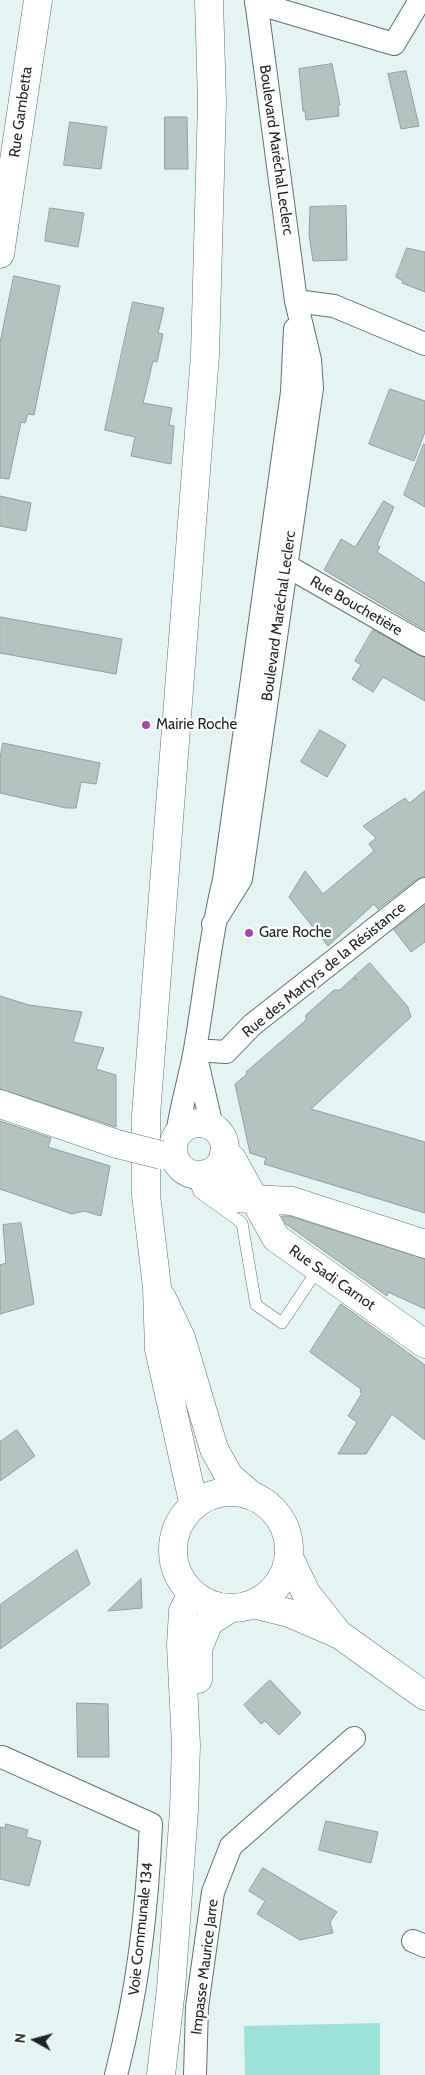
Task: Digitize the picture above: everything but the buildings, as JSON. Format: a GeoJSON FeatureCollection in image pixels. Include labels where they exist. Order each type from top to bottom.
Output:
{"type":"FeatureCollection","features":[{"type":"Feature","properties":{"kind":"main road","name":"Rue Gambetta"},"geometry":{"type":"LineString","coordinates":[[0,254],[38,0]]}},
{"type":"Feature","properties":{"kind":"main road"},"geometry":{"type":"LineString","coordinates":[[194,1506],[159,1349],[157,1287],[146,1195],[146,1115],[205,355],[212,102],[209,0]]}},
{"type":"Feature","properties":{"kind":"main road"},"geometry":{"type":"LineString","coordinates":[[205,355],[221,233],[226,90],[224,0]]}},
{"type":"Feature","properties":{"kind":"main road"},"geometry":{"type":"LineString","coordinates":[[0,1104],[117,1144],[171,1148]]}},
{"type":"Feature","properties":{"kind":"main road"},"geometry":{"type":"LineString","coordinates":[[171,1148],[183,1128],[192,1124],[202,1123],[220,1133],[224,1143],[214,1165],[212,1185],[231,1198],[292,1201],[425,1244]]}},
{"type":"Feature","properties":{"kind":"main road"},"geometry":{"type":"LineString","coordinates":[[171,1148],[180,1166],[214,1165]]}},
{"type":"Feature","properties":{"kind":"main road","name":"Rue Sadi Carnot"},"geometry":{"type":"LineString","coordinates":[[255,1199],[276,1238],[425,1344]]}},
{"type":"Feature","properties":{"kind":"main road"},"geometry":{"type":"LineString","coordinates":[[157,1287],[181,1338],[214,1449],[229,1476],[251,1495],[268,1505],[280,1520],[288,1537],[288,1556],[285,1572],[277,1586],[266,1596],[209,1622],[198,1648],[201,1723],[200,1796],[188,1940],[171,1989]]}},
{"type":"Feature","properties":{"kind":"main road"},"geometry":{"type":"LineString","coordinates":[[251,1495],[221,1492],[206,1497],[194,1506],[181,1521],[174,1539],[174,1559],[180,1578],[192,1594],[210,1604],[242,1606],[289,1613],[340,1635],[425,1696]]}},
{"type":"Feature","properties":{"kind":"main road"},"geometry":{"type":"LineString","coordinates":[[288,1556],[306,1593],[340,1635]]}},
{"type":"Feature","properties":{"kind":"main road"},"geometry":{"type":"LineString","coordinates":[[161,2075],[171,1989],[184,1810],[186,1745],[181,1645],[184,1611],[192,1594]]}},
{"type":"Feature","properties":{"kind":"street"},"geometry":{"type":"LineString","coordinates":[[256,2],[394,44],[420,0]]}},
{"type":"Feature","properties":{"kind":"street","name":"Boulevard Maréchal Leclerc"},"geometry":{"type":"LineString","coordinates":[[171,1148],[194,1050],[213,924],[241,879],[278,565],[312,388],[310,360],[296,301],[256,2]]}},
{"type":"Feature","properties":{"kind":"street"},"geometry":{"type":"LineString","coordinates":[[296,301],[334,306],[425,344]]}},
{"type":"Feature","properties":{"kind":"street","name":"Rue Bouchetière"},"geometry":{"type":"LineString","coordinates":[[278,565],[425,645]]}},
{"type":"Feature","properties":{"kind":"street","name":"Rue des Martyrs de la Résistance"},"geometry":{"type":"LineString","coordinates":[[194,1050],[226,1052],[252,1025],[425,889]]}},
{"type":"Feature","properties":{"kind":"street","name":"Boulevard Maréchal Leclerc"},"geometry":{"type":"LineString","coordinates":[[194,1050],[212,1127]]}},
{"type":"Feature","properties":{"kind":"street","name":"Impasse Maurice Jarre"},"geometry":{"type":"LineString","coordinates":[[195,2075],[197,2007],[213,1892],[231,1846],[354,1738]]}},
{"type":"Feature","properties":{"kind":"street","name":"Voie Communale 134"},"geometry":{"type":"LineString","coordinates":[[2,1757],[151,1824],[147,1903],[131,2016],[116,2075]]}},
{"type":"Feature","properties":{"kind":"lane"},"geometry":{"type":"LineString","coordinates":[[214,1165],[199,1192],[242,1223],[256,1305],[282,1323],[318,1269]]}},
{"type":"Feature","properties":{"kind":"green space"},"geometry":{"type":"Polygon","coordinates":[[[380,2023],[380,2075],[245,2075],[244,2026],[380,2023]]]}},
{"type":"Feature","properties":{"kind":"place","name":"Mairie Roche"},"geometry":{"type":"Point","coordinates":[146,725]}},
{"type":"Feature","properties":{"kind":"place","name":"Gare Roche"},"geometry":{"type":"Point","coordinates":[249,933]}}]}
